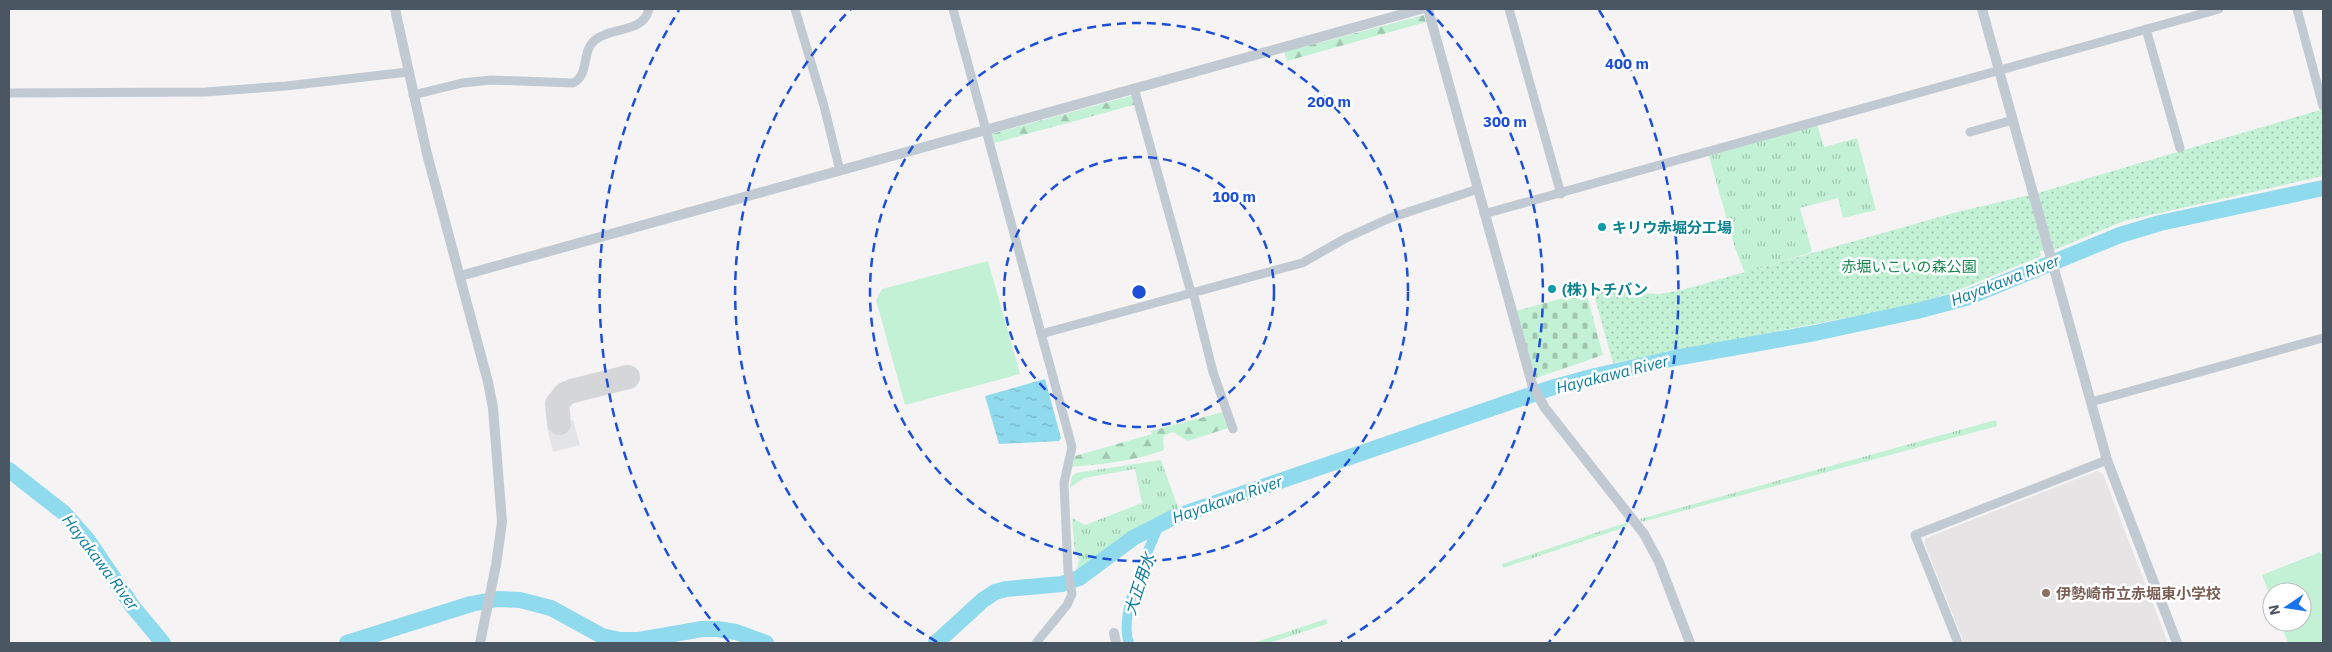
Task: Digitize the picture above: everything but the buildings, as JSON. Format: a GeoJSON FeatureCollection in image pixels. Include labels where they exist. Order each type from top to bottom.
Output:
{"type":"FeatureCollection","features":[{"type":"Feature","properties":{"kind":"street"},"geometry":{"type":"LineString","coordinates":[[395,9],[412,95],[494,408],[502,522],[491,591],[480,643]]}},
{"type":"Feature","properties":{"kind":"street"},"geometry":{"type":"LineString","coordinates":[[412,95],[462,83],[490,80],[573,83],[578,80],[583,72],[587,53],[593,41],[638,25],[646,18],[649,9]]}},
{"type":"Feature","properties":{"kind":"street"},"geometry":{"type":"LineString","coordinates":[[795,9],[824,106],[840,171]]}},
{"type":"Feature","properties":{"kind":"street"},"geometry":{"type":"LineString","coordinates":[[953,9],[1072,447],[1064,483],[1068,571],[1072,594],[1067,605],[1036,643]]}},
{"type":"Feature","properties":{"kind":"street"},"geometry":{"type":"LineString","coordinates":[[460,276],[1421,9]]}},
{"type":"Feature","properties":{"kind":"street"},"geometry":{"type":"LineString","coordinates":[[1428,9],[1533,386],[1544,405],[1644,534],[1659,562],[1690,643]]}},
{"type":"Feature","properties":{"kind":"street"},"geometry":{"type":"LineString","coordinates":[[1509,9],[1561,194]]}},
{"type":"Feature","properties":{"kind":"street"},"geometry":{"type":"LineString","coordinates":[[1982,9],[2107,460],[2177,643]]}},
{"type":"Feature","properties":{"kind":"street"},"geometry":{"type":"LineString","coordinates":[[1484,214],[2219,9]]}},
{"type":"Feature","properties":{"kind":"street"},"geometry":{"type":"LineString","coordinates":[[2296,9],[2323,106]]}},
{"type":"Feature","properties":{"kind":"street"},"geometry":{"type":"LineString","coordinates":[[2146,29],[2180,148]]}},
{"type":"Feature","properties":{"kind":"street"},"geometry":{"type":"LineString","coordinates":[[9,93],[205,92],[286,86],[408,72]]}},
{"type":"Feature","properties":{"kind":"street"},"geometry":{"type":"LineString","coordinates":[[1134,88],[1194,296],[1213,372],[1233,429]]}},
{"type":"Feature","properties":{"kind":"street"},"geometry":{"type":"LineString","coordinates":[[1970,132],[2013,120]]}},
{"type":"Feature","properties":{"kind":"street"},"geometry":{"type":"LineString","coordinates":[[1041,334],[1302,263],[1346,238],[1390,218],[1478,189]]}},
{"type":"Feature","properties":{"kind":"street"},"geometry":{"type":"LineString","coordinates":[[2091,402],[2323,338]]}},
{"type":"Feature","properties":{"kind":"street"},"geometry":{"type":"LineString","coordinates":[[1958,643],[1914,535],[2107,460]]}},
{"type":"Feature","properties":{"kind":"shaded area"},"geometry":{"type":"Polygon","coordinates":[[[573,420],[580,445],[553,452],[547,427],[573,420]]]}},
{"type":"Feature","properties":{"kind":"shaded area","name":"伊勢崎市立赤堀東小学校"},"geometry":{"type":"Polygon","coordinates":[[[2097,471],[2103,474],[2168,643],[1964,643],[1924,542],[1926,538],[2097,471]]]}},
{"type":"Feature","properties":{"kind":"green space"},"geometry":{"type":"Polygon","coordinates":[[[1424,15],[1426,22],[1287,61],[1284,52],[1424,15]]]}},
{"type":"Feature","properties":{"kind":"green space"},"geometry":{"type":"Polygon","coordinates":[[[1134,95],[1137,104],[994,143],[991,134],[1134,95]]]}},
{"type":"Feature","properties":{"kind":"green space","name":"赤堀いこいの森公園"},"geometry":{"type":"Polygon","coordinates":[[[2320,110],[2323,111],[2323,176],[2124,221],[2054,250],[2040,251],[2041,256],[1956,291],[1913,305],[1613,363],[1593,291],[1659,294],[1682,290],[1957,212],[2038,193],[2320,110]]]}},
{"type":"Feature","properties":{"kind":"green space"},"geometry":{"type":"Polygon","coordinates":[[[1817,124],[1824,147],[1857,138],[1876,210],[1843,218],[1838,198],[1800,208],[1812,252],[1745,273],[1735,248],[1709,156],[1817,124]]]}},
{"type":"Feature","properties":{"kind":"green space"},"geometry":{"type":"Polygon","coordinates":[[[988,261],[1020,374],[905,405],[876,300],[882,289],[988,261]]]}},
{"type":"Feature","properties":{"kind":"green space"},"geometry":{"type":"Polygon","coordinates":[[[1586,292],[1603,355],[1536,378],[1516,311],[1586,292]]]}},
{"type":"Feature","properties":{"kind":"green space"},"geometry":{"type":"Polygon","coordinates":[[[1223,412],[1228,428],[1188,441],[1173,432],[1163,436],[1164,450],[1153,454],[1107,463],[1072,467],[1075,456],[1152,434],[1151,431],[1223,412]]]}},
{"type":"Feature","properties":{"kind":"green space"},"geometry":{"type":"Polygon","coordinates":[[[1996,420],[1997,426],[1642,522],[1640,519],[1996,420]]]}},
{"type":"Feature","properties":{"kind":"green space"},"geometry":{"type":"Polygon","coordinates":[[[1161,460],[1178,508],[1129,533],[1101,556],[1076,572],[1079,559],[1075,553],[1072,518],[1085,525],[1142,503],[1135,469],[1084,478],[1070,488],[1072,476],[1076,473],[1161,460]]]}},
{"type":"Feature","properties":{"kind":"green space"},"geometry":{"type":"Polygon","coordinates":[[[1628,522],[1626,527],[1503,568],[1502,564],[1628,522]]]}},
{"type":"Feature","properties":{"kind":"green space"},"geometry":{"type":"Polygon","coordinates":[[[2320,552],[2323,555],[2323,643],[2288,643],[2284,632],[2312,632],[2312,582],[2265,582],[2262,575],[2320,552]]]}},
{"type":"Feature","properties":{"kind":"green space"},"geometry":{"type":"Polygon","coordinates":[[[1326,619],[1327,624],[1269,643],[1253,643],[1326,619]]]}},
{"type":"Feature","properties":{"kind":"water"},"geometry":{"type":"Polygon","coordinates":[[[1045,379],[1061,438],[1059,441],[999,444],[985,396],[1045,379]]]}},
{"type":"Feature","properties":{"kind":"waterway","name":"Hayakawa River"},"geometry":{"type":"LineString","coordinates":[[936,643],[983,600],[995,592],[1006,589],[1062,584],[1079,578],[1133,538],[1172,518],[1551,388],[1675,358],[1815,333],[1917,311],[1966,298],[2120,235],[2160,223],[2323,188]]}},
{"type":"Feature","properties":{"kind":"waterway","name":"Hayakawa River"},"geometry":{"type":"LineString","coordinates":[[9,470],[64,513],[87,539],[133,607],[163,643]]}},
{"type":"Feature","properties":{"kind":"waterway","name":"大正用水"},"geometry":{"type":"LineString","coordinates":[[1129,643],[1127,617],[1130,601],[1159,525]]}},
{"type":"Feature","properties":{"kind":"waterway","name":"Hayakawa River"},"geometry":{"type":"LineString","coordinates":[[347,643],[471,604],[498,599],[520,600],[551,608],[602,636],[620,640],[639,640],[702,629],[717,629],[736,632],[766,643]]}},
{"type":"Feature","properties":{"kind":"taxiway"},"geometry":{"type":"LineString","coordinates":[[559,423],[557,404],[565,394],[628,377]]}},
{"type":"Feature","properties":{"kind":"place","name":"キリウ赤堀分工場"},"geometry":{"type":"Point","coordinates":[1602,227]}},
{"type":"Feature","properties":{"kind":"place","name":"(株)トチバン"},"geometry":{"type":"Point","coordinates":[1552,289]}},
{"type":"Feature","properties":{"kind":"place","name":"伊勢崎市立赤堀東小学校"},"geometry":{"type":"Point","coordinates":[2046,593]}}]}
